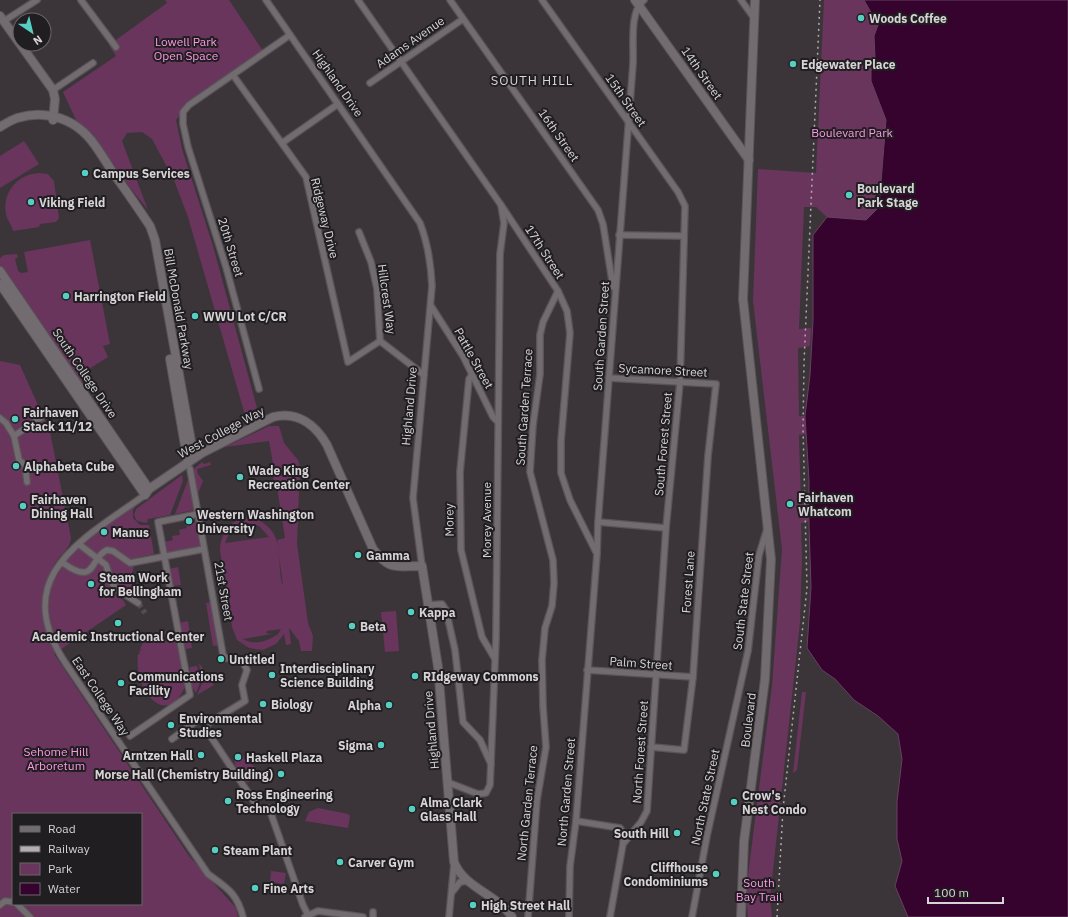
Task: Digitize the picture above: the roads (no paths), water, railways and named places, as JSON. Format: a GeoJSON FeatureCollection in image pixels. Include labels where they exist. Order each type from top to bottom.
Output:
{"type":"FeatureCollection","features":[{"type":"Feature","properties":{"kind":"street"},"geometry":{"type":"LineString","coordinates":[[37,0],[2,19],[53,90],[55,99],[53,118]]}},
{"type":"Feature","properties":{"kind":"street"},"geometry":{"type":"LineString","coordinates":[[81,0],[116,47]]}},
{"type":"Feature","properties":{"kind":"street","name":"Highland Drive"},"geometry":{"type":"LineString","coordinates":[[266,0],[420,223],[429,253],[431,271],[431,306],[413,498],[438,667],[454,862]]}},
{"type":"Feature","properties":{"kind":"street","name":"17th Street"},"geometry":{"type":"LineString","coordinates":[[358,0],[501,205],[558,291],[567,311],[570,333],[561,441],[561,473],[570,500],[597,554]]}},
{"type":"Feature","properties":{"kind":"street","name":"16th Street"},"geometry":{"type":"LineString","coordinates":[[450,0],[598,210],[603,224],[615,297]]}},
{"type":"Feature","properties":{"kind":"street","name":"15th Street"},"geometry":{"type":"LineString","coordinates":[[542,0],[678,192],[685,206],[685,215]]}},
{"type":"Feature","properties":{"kind":"street"},"geometry":{"type":"LineString","coordinates":[[741,0],[754,19]]}},
{"type":"Feature","properties":{"kind":"street","name":"Boulevard"},"geometry":{"type":"LineString","coordinates":[[741,917],[744,841],[765,679],[772,559],[743,299],[755,0]]}},
{"type":"Feature","properties":{"kind":"street","name":"South Garden Street"},"geometry":{"type":"LineString","coordinates":[[587,670],[597,554],[598,522],[619,235],[629,123],[635,14],[639,1]]}},
{"type":"Feature","properties":{"kind":"street","name":"14th Street"},"geometry":{"type":"LineString","coordinates":[[639,1],[749,160]]}},
{"type":"Feature","properties":{"kind":"street","name":"Adams Avenue"},"geometry":{"type":"LineString","coordinates":[[370,83],[463,19]]}},
{"type":"Feature","properties":{"kind":"street"},"geometry":{"type":"LineString","coordinates":[[233,75],[290,35]]}},
{"type":"Feature","properties":{"kind":"street"},"geometry":{"type":"LineString","coordinates":[[53,90],[93,63]]}},
{"type":"Feature","properties":{"kind":"street","name":"20th Street"},"geometry":{"type":"LineString","coordinates":[[233,75],[189,105],[183,112],[183,124],[188,147],[226,267],[259,388]]}},
{"type":"Feature","properties":{"kind":"street","name":"Ridgeway Drive"},"geometry":{"type":"LineString","coordinates":[[233,75],[306,177],[348,362],[380,341]]}},
{"type":"Feature","properties":{"kind":"street"},"geometry":{"type":"LineString","coordinates":[[282,143],[338,104]]}},
{"type":"Feature","properties":{"kind":"street","name":"Bill McDonald Parkway"},"geometry":{"type":"LineString","coordinates":[[0,127],[28,115],[53,118],[74,124],[90,139],[150,226],[153,233],[191,463]]}},
{"type":"Feature","properties":{"kind":"street","name":"Bill McDonald Parkway"},"geometry":{"type":"LineString","coordinates":[[0,133],[16,122],[27,119],[53,118]]}},
{"type":"Feature","properties":{"kind":"street","name":"Morey Avenue"},"geometry":{"type":"LineString","coordinates":[[447,782],[478,794],[486,793],[490,785],[495,659],[500,254],[504,223],[501,205]]}},
{"type":"Feature","properties":{"kind":"street","name":"South Forest Street"},"geometry":{"type":"LineString","coordinates":[[656,675],[666,528],[680,382],[685,215]]}},
{"type":"Feature","properties":{"kind":"street","name":"Hillcrest Way"},"geometry":{"type":"LineString","coordinates":[[359,232],[371,262],[377,289],[380,341],[424,375]]}},
{"type":"Feature","properties":{"kind":"street"},"geometry":{"type":"LineString","coordinates":[[619,235],[684,236]]}},
{"type":"Feature","properties":{"kind":"street","name":"South College Drive"},"geometry":{"type":"LineString","coordinates":[[0,271],[147,492]]}},
{"type":"Feature","properties":{"kind":"street","name":"South College Drive"},"geometry":{"type":"LineString","coordinates":[[0,284],[147,492]]}},
{"type":"Feature","properties":{"kind":"street","name":"South Garden Terrace"},"geometry":{"type":"LineString","coordinates":[[542,667],[545,628],[552,606],[554,583],[553,560],[530,472],[533,425],[540,374],[540,335],[543,322],[558,291]]}},
{"type":"Feature","properties":{"kind":"street","name":"Pattle Street"},"geometry":{"type":"LineString","coordinates":[[431,306],[463,356],[493,417],[497,421]]}},
{"type":"Feature","properties":{"kind":"street","name":"Morey"},"geometry":{"type":"LineString","coordinates":[[472,375],[469,379],[464,419],[461,466],[461,550],[482,637],[495,659]]}},
{"type":"Feature","properties":{"kind":"street","name":"Sycamore Street"},"geometry":{"type":"LineString","coordinates":[[609,378],[716,384]]}},
{"type":"Feature","properties":{"kind":"street","name":"Forest Lane"},"geometry":{"type":"LineString","coordinates":[[651,747],[684,750],[693,677],[708,456],[716,384]]}},
{"type":"Feature","properties":{"kind":"street","name":"West College Way"},"geometry":{"type":"LineString","coordinates":[[147,492],[191,463],[273,418],[285,415],[302,419],[316,430],[326,445],[373,549],[383,562],[395,566],[422,566]]}},
{"type":"Feature","properties":{"kind":"street"},"geometry":{"type":"LineString","coordinates":[[14,436],[42,417]]}},
{"type":"Feature","properties":{"kind":"street"},"geometry":{"type":"LineString","coordinates":[[0,418],[14,436],[19,460],[25,465],[27,482]]}},
{"type":"Feature","properties":{"kind":"street","name":"21st Street"},"geometry":{"type":"LineString","coordinates":[[191,463],[202,538],[224,658],[243,662],[245,665],[246,675],[242,687],[245,701],[207,724]]}},
{"type":"Feature","properties":{"kind":"street","name":"East College Way"},"geometry":{"type":"LineString","coordinates":[[147,492],[83,539],[61,561],[48,586],[45,613],[52,640],[66,664],[189,848],[208,874],[232,892],[237,898],[243,917]]}},
{"type":"Feature","properties":{"kind":"street"},"geometry":{"type":"LineString","coordinates":[[130,736],[190,695],[158,522],[198,514]]}},
{"type":"Feature","properties":{"kind":"street"},"geometry":{"type":"LineString","coordinates":[[598,522],[666,528]]}},
{"type":"Feature","properties":{"kind":"street","name":"South State Street"},"geometry":{"type":"LineString","coordinates":[[741,682],[748,651],[759,555],[768,525]]}},
{"type":"Feature","properties":{"kind":"street"},"geometry":{"type":"LineString","coordinates":[[78,545],[99,559],[108,568],[110,581],[116,589],[138,603]]}},
{"type":"Feature","properties":{"kind":"street"},"geometry":{"type":"LineString","coordinates":[[63,563],[76,571],[84,572],[92,569],[102,552],[109,550],[130,563],[204,549]]}},
{"type":"Feature","properties":{"kind":"street"},"geometry":{"type":"LineString","coordinates":[[428,605],[442,604],[446,610],[455,650],[463,722],[480,740],[491,765]]}},
{"type":"Feature","properties":{"kind":"street","name":"North Garden Terrace"},"geometry":{"type":"LineString","coordinates":[[528,917],[538,800],[546,747],[542,667]]}},
{"type":"Feature","properties":{"kind":"street","name":"Palm Street"},"geometry":{"type":"LineString","coordinates":[[587,670],[693,677]]}},
{"type":"Feature","properties":{"kind":"street","name":"North Garden Street"},"geometry":{"type":"LineString","coordinates":[[570,917],[570,866],[576,820],[587,670]]}},
{"type":"Feature","properties":{"kind":"street","name":"North Forest Street"},"geometry":{"type":"LineString","coordinates":[[623,844],[639,825],[647,811],[656,675]]}},
{"type":"Feature","properties":{"kind":"street","name":"North State Street"},"geometry":{"type":"LineString","coordinates":[[692,917],[707,836],[741,682]]}},
{"type":"Feature","properties":{"kind":"street"},"geometry":{"type":"LineString","coordinates":[[172,739],[202,717],[207,724],[207,731],[259,808],[269,808],[307,916],[318,911],[363,917]]}},
{"type":"Feature","properties":{"kind":"street"},"geometry":{"type":"LineString","coordinates":[[576,820],[620,828],[639,825]]}},
{"type":"Feature","properties":{"kind":"street"},"geometry":{"type":"LineString","coordinates":[[610,917],[623,844],[624,834],[620,828]]}},
{"type":"Feature","properties":{"kind":"street"},"geometry":{"type":"LineString","coordinates":[[454,862],[460,874],[500,902],[512,917]]}},
{"type":"Feature","properties":{"kind":"street"},"geometry":{"type":"LineString","coordinates":[[449,917],[454,862]]}},
{"type":"Feature","properties":{"kind":"street"},"geometry":{"type":"LineString","coordinates":[[452,891],[460,882],[469,881]]}},
{"type":"Feature","properties":{"kind":"street"},"geometry":{"type":"LineString","coordinates":[[0,905],[5,901],[12,902]]}},
{"type":"Feature","properties":{"kind":"street"},"geometry":{"type":"LineString","coordinates":[[18,905],[30,917]]}},
{"type":"Feature","properties":{"kind":"water"},"geometry":{"type":"Polygon","coordinates":[[[864,0],[1068,0],[1068,917],[908,917],[895,886],[902,861],[897,839],[897,802],[902,759],[898,734],[878,716],[854,700],[835,679],[822,670],[807,648],[811,587],[809,480],[805,416],[810,375],[813,321],[813,235],[827,217],[866,220],[879,207],[886,120],[871,81],[871,71],[875,57],[874,36],[878,25],[864,0]]]}},
{"type":"Feature","properties":{"kind":"tunnel"},"geometry":{"type":"LineString","coordinates":[[138,603],[145,613]]}},
{"type":"Feature","properties":{"kind":"railway"},"geometry":{"type":"LineString","coordinates":[[777,917],[783,809],[807,588],[803,428],[804,363],[820,0]]}},
{"type":"Feature","properties":{"kind":"place","name":"Woods Coffee"},"geometry":{"type":"Point","coordinates":[861,18]}},
{"type":"Feature","properties":{"kind":"place","name":"Edgewater Place"},"geometry":{"type":"Point","coordinates":[793,64]}},
{"type":"Feature","properties":{"kind":"place","name":"Campus Services"},"geometry":{"type":"Point","coordinates":[85,173]}},
{"type":"Feature","properties":{"kind":"place","name":"Boulevard Park Stage"},"geometry":{"type":"Point","coordinates":[849,195]}},
{"type":"Feature","properties":{"kind":"place","name":"Viking Field"},"geometry":{"type":"Point","coordinates":[31,202]}},
{"type":"Feature","properties":{"kind":"place","name":"Harrington Field"},"geometry":{"type":"Point","coordinates":[66,296]}},
{"type":"Feature","properties":{"kind":"place","name":"WWU Lot C/CR"},"geometry":{"type":"Point","coordinates":[195,316]}},
{"type":"Feature","properties":{"kind":"place","name":"Fairhaven Stack 11/12"},"geometry":{"type":"Point","coordinates":[15,419]}},
{"type":"Feature","properties":{"kind":"place","name":"Alphabeta Cube"},"geometry":{"type":"Point","coordinates":[16,466]}},
{"type":"Feature","properties":{"kind":"place","name":"Wade King Recreation Center"},"geometry":{"type":"Point","coordinates":[240,477]}},
{"type":"Feature","properties":{"kind":"place","name":"Fairhaven Whatcom"},"geometry":{"type":"Point","coordinates":[790,504]}},
{"type":"Feature","properties":{"kind":"place","name":"Fairhaven Dining Hall"},"geometry":{"type":"Point","coordinates":[23,506]}},
{"type":"Feature","properties":{"kind":"place","name":"Western Washington University"},"geometry":{"type":"Point","coordinates":[189,521]}},
{"type":"Feature","properties":{"kind":"place","name":"Manus"},"geometry":{"type":"Point","coordinates":[104,532]}},
{"type":"Feature","properties":{"kind":"place","name":"Gamma"},"geometry":{"type":"Point","coordinates":[358,555]}},
{"type":"Feature","properties":{"kind":"place","name":"Steam Work for Bellingham"},"geometry":{"type":"Point","coordinates":[91,584]}},
{"type":"Feature","properties":{"kind":"place","name":"Kappa"},"geometry":{"type":"Point","coordinates":[411,612]}},
{"type":"Feature","properties":{"kind":"place","name":"Academic Instructional Center"},"geometry":{"type":"Point","coordinates":[118,623]}},
{"type":"Feature","properties":{"kind":"place","name":"Beta"},"geometry":{"type":"Point","coordinates":[352,626]}},
{"type":"Feature","properties":{"kind":"place","name":"Untitled"},"geometry":{"type":"Point","coordinates":[221,659]}},
{"type":"Feature","properties":{"kind":"place","name":"Interdisciplinary Science Building"},"geometry":{"type":"Point","coordinates":[272,675]}},
{"type":"Feature","properties":{"kind":"place","name":"RIdgeway Commons"},"geometry":{"type":"Point","coordinates":[415,676]}},
{"type":"Feature","properties":{"kind":"place","name":"Communications Facility"},"geometry":{"type":"Point","coordinates":[121,683]}},
{"type":"Feature","properties":{"kind":"place","name":"Biology"},"geometry":{"type":"Point","coordinates":[263,704]}},
{"type":"Feature","properties":{"kind":"place","name":"Alpha"},"geometry":{"type":"Point","coordinates":[389,705]}},
{"type":"Feature","properties":{"kind":"place","name":"Environmental Studies"},"geometry":{"type":"Point","coordinates":[171,725]}},
{"type":"Feature","properties":{"kind":"place","name":"Sigma"},"geometry":{"type":"Point","coordinates":[381,745]}},
{"type":"Feature","properties":{"kind":"place","name":"Arntzen Hall"},"geometry":{"type":"Point","coordinates":[201,755]}},
{"type":"Feature","properties":{"kind":"place","name":"Haskell Plaza"},"geometry":{"type":"Point","coordinates":[238,757]}},
{"type":"Feature","properties":{"kind":"place","name":"Morse Hall (Chemistry Building)"},"geometry":{"type":"Point","coordinates":[281,774]}},
{"type":"Feature","properties":{"kind":"place","name":"Ross Engineering Technology"},"geometry":{"type":"Point","coordinates":[228,801]}},
{"type":"Feature","properties":{"kind":"place","name":"Crow's Nest Condo"},"geometry":{"type":"Point","coordinates":[734,802]}},
{"type":"Feature","properties":{"kind":"place","name":"Alma Clark Glass Hall"},"geometry":{"type":"Point","coordinates":[412,809]}},
{"type":"Feature","properties":{"kind":"place","name":"South Hill"},"geometry":{"type":"Point","coordinates":[677,833]}},
{"type":"Feature","properties":{"kind":"place","name":"Steam Plant"},"geometry":{"type":"Point","coordinates":[215,850]}},
{"type":"Feature","properties":{"kind":"place","name":"Carver Gym"},"geometry":{"type":"Point","coordinates":[340,862]}},
{"type":"Feature","properties":{"kind":"place","name":"Cliffhouse Condominiums"},"geometry":{"type":"Point","coordinates":[716,874]}},
{"type":"Feature","properties":{"kind":"place","name":"Fine Arts"},"geometry":{"type":"Point","coordinates":[255,888]}},
{"type":"Feature","properties":{"kind":"place","name":"High Street Hall"},"geometry":{"type":"Point","coordinates":[473,905]}},
{"type":"Feature","properties":{"kind":"district","name":"SOUTH HILL"},"geometry":{"type":"Point","coordinates":[532,80]}},
{"type":"Feature","properties":{"kind":"park label","name":"Lowell Park Open Space"},"geometry":{"type":"Point","coordinates":[186,48]}},
{"type":"Feature","properties":{"kind":"park label","name":"Boulevard Park"},"geometry":{"type":"Point","coordinates":[852,132]}},
{"type":"Feature","properties":{"kind":"park label","name":"Sehome Hill Arboretum"},"geometry":{"type":"Point","coordinates":[56,758]}},
{"type":"Feature","properties":{"kind":"park label","name":"South Bay Trail"},"geometry":{"type":"Point","coordinates":[759,889]}}]}
